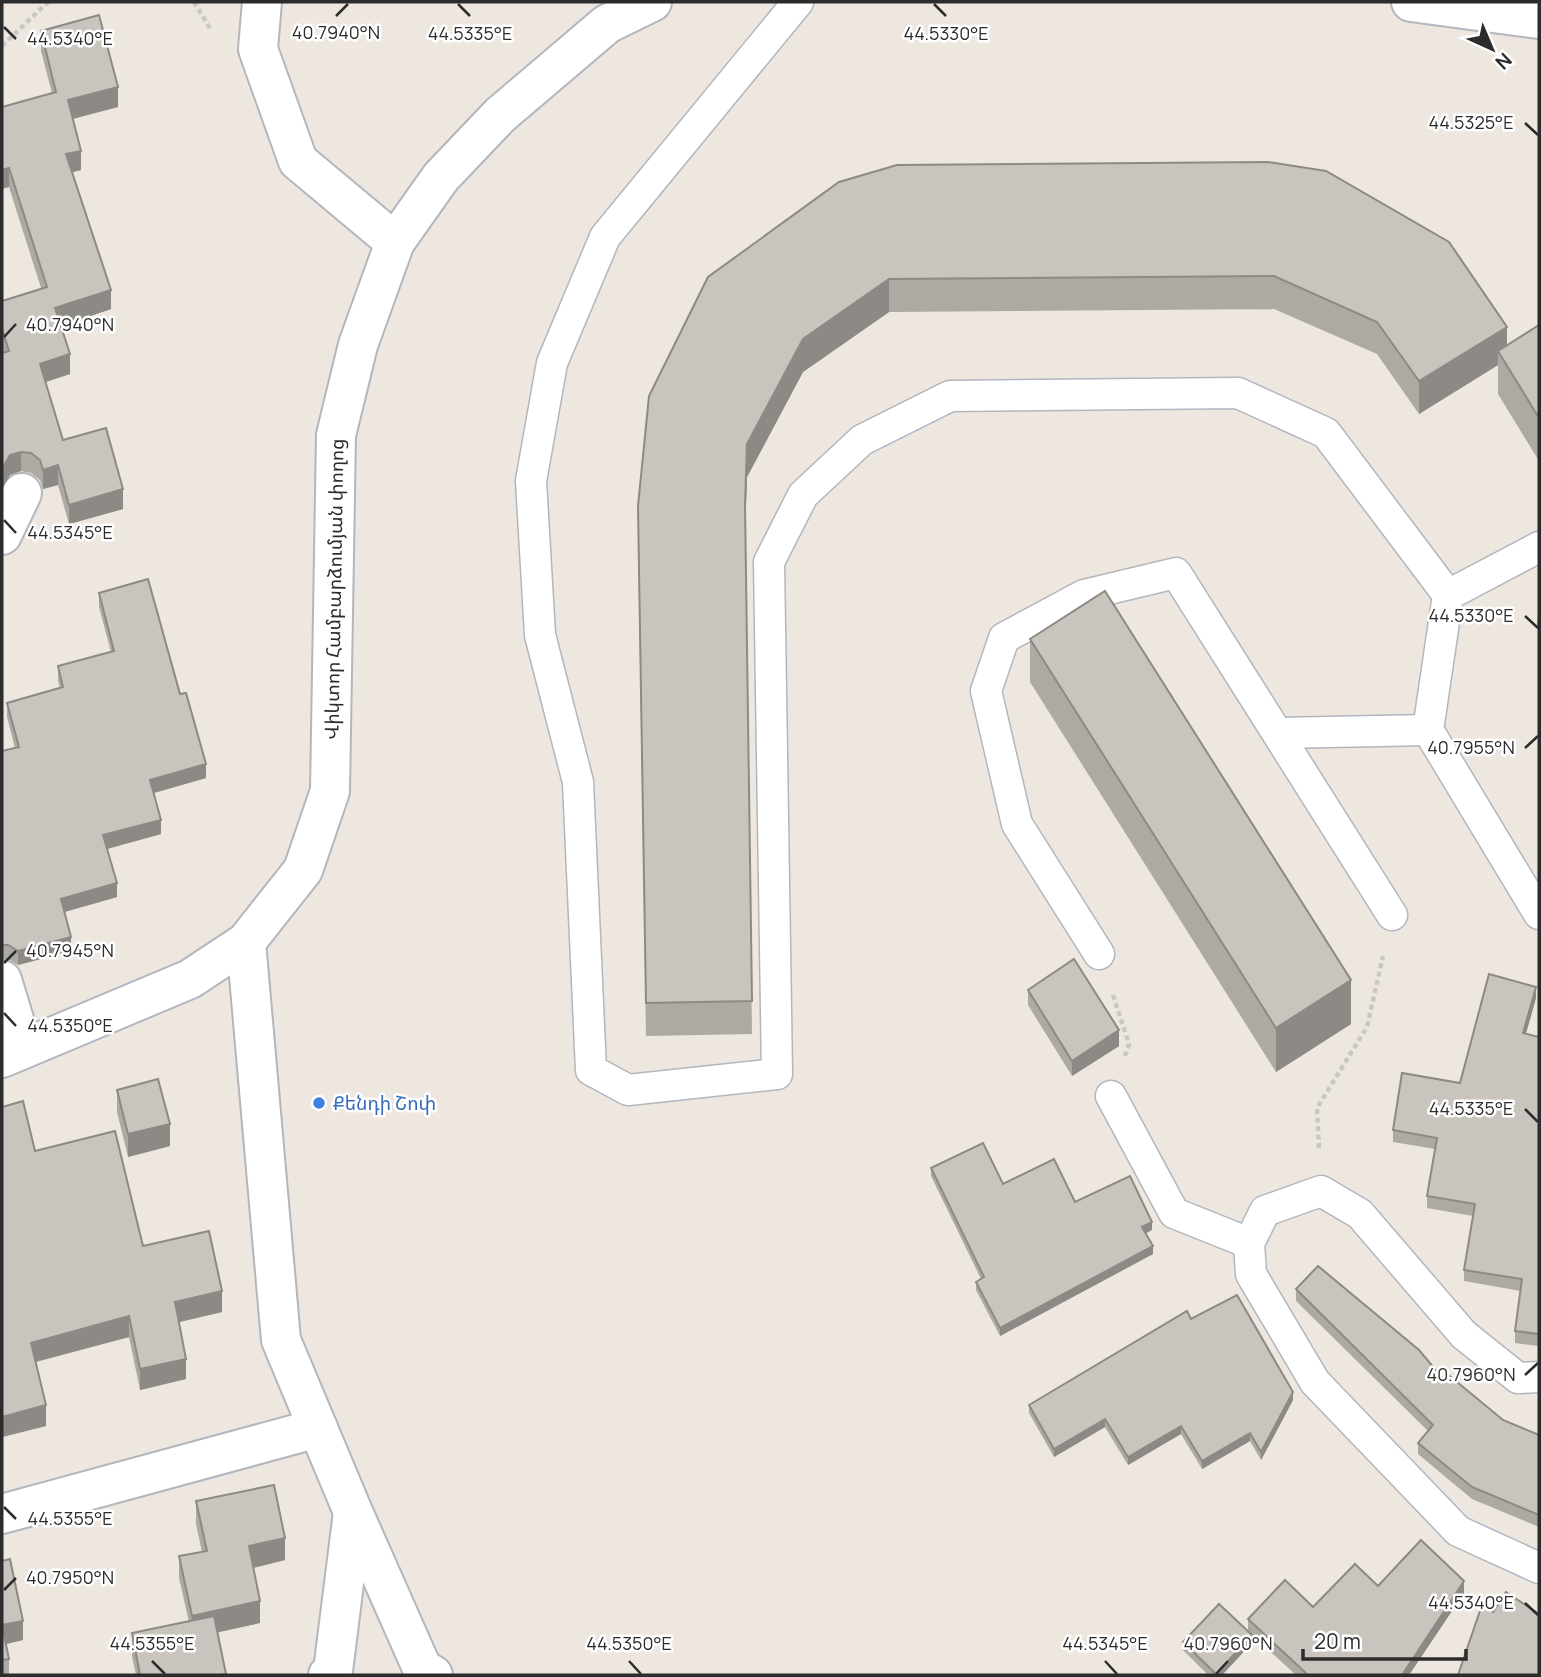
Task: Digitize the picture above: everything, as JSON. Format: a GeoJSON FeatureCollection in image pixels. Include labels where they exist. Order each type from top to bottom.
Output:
{"type":"FeatureCollection","features":[{"type":"Feature","properties":{"kind":"street"},"geometry":{"type":"LineString","coordinates":[[262,2],[258,49],[298,161],[395,242]]}},
{"type":"Feature","properties":{"kind":"street","name":"Վիկտոր Համբարձումյան փողոց"},"geometry":{"type":"LineString","coordinates":[[12,1053],[190,979],[246,942],[303,870],[330,791],[335,435],[358,345],[395,242],[441,177],[500,115],[607,24],[652,2]]}},
{"type":"Feature","properties":{"kind":"street"},"geometry":{"type":"LineString","coordinates":[[1411,2],[1539,19]]}},
{"type":"Feature","properties":{"kind":"street"},"geometry":{"type":"LineString","coordinates":[[2,535],[22,493]]}},
{"type":"Feature","properties":{"kind":"street"},"geometry":{"type":"LineString","coordinates":[[246,942],[281,1340],[422,1668],[433,1675]]}},
{"type":"Feature","properties":{"kind":"street"},"geometry":{"type":"LineString","coordinates":[[2,979],[12,1053]]}},
{"type":"Feature","properties":{"kind":"street"},"geometry":{"type":"LineString","coordinates":[[2,1514],[318,1428]]}},
{"type":"Feature","properties":{"kind":"street"},"geometry":{"type":"LineString","coordinates":[[328,1675],[333,1671],[353,1512]]}},
{"type":"Feature","properties":{"kind":"lane"},"geometry":{"type":"LineString","coordinates":[[798,2],[605,237],[552,363],[531,481],[540,635],[578,782],[591,1070],[628,1090],[777,1074],[769,562],[803,495],[862,440],[950,396],[1238,393],[1326,433],[1448,594],[1428,730],[1539,914]]}},
{"type":"Feature","properties":{"kind":"lane"},"geometry":{"type":"LineString","coordinates":[[1448,594],[1539,547]]}},
{"type":"Feature","properties":{"kind":"lane"},"geometry":{"type":"LineString","coordinates":[[1099,954],[1017,824],[986,691],[1004,638],[1084,595],[1176,573],[1392,915]]}},
{"type":"Feature","properties":{"kind":"lane"},"geometry":{"type":"LineString","coordinates":[[1278,733],[1428,730]]}},
{"type":"Feature","properties":{"kind":"lane"},"geometry":{"type":"LineString","coordinates":[[1111,1096],[1174,1213],[1249,1243]]}},
{"type":"Feature","properties":{"kind":"lane"},"geometry":{"type":"LineString","coordinates":[[1539,1377],[1518,1378],[1464,1335],[1360,1214],[1321,1191],[1265,1211],[1249,1243],[1251,1274],[1315,1382],[1458,1531],[1539,1568]]}},
{"type":"Feature","properties":{"kind":"path"},"geometry":{"type":"LineString","coordinates":[[2,46],[48,2]]}},
{"type":"Feature","properties":{"kind":"path"},"geometry":{"type":"LineString","coordinates":[[1321,1191],[1317,1108],[1367,1027],[1392,915]]}},
{"type":"Feature","properties":{"kind":"path"},"geometry":{"type":"LineString","coordinates":[[1099,954],[1129,1044],[1111,1096]]}},
{"type":"Feature","properties":{"kind":"building"},"geometry":{"type":"Polygon","coordinates":[[[99,15],[118,87],[68,100],[81,151],[66,154],[111,290],[55,308],[70,354],[40,364],[63,440],[106,428],[123,489],[69,505],[58,465],[43,470],[40,460],[31,453],[21,452],[10,455],[2,469],[2,353],[9,351],[2,329],[2,301],[47,287],[9,168],[2,170],[2,107],[56,92],[41,31],[99,15]]]}},
{"type":"Feature","properties":{"kind":"building"},"geometry":{"type":"Polygon","coordinates":[[[1268,162],[1326,171],[1449,242],[1507,327],[1419,381],[1377,322],[1274,276],[889,279],[803,339],[747,444],[745,504],[752,1001],[646,1003],[638,506],[649,396],[708,277],[839,182],[897,165],[1268,162]]]}},
{"type":"Feature","properties":{"kind":"building"},"geometry":{"type":"Polygon","coordinates":[[[1539,325],[1539,418],[1498,351],[1539,325]]]}},
{"type":"Feature","properties":{"kind":"building"},"geometry":{"type":"Polygon","coordinates":[[[148,579],[180,694],[186,693],[206,764],[150,780],[161,820],[103,835],[117,883],[61,899],[71,937],[18,951],[8,945],[2,945],[2,751],[19,747],[7,703],[63,687],[58,666],[114,651],[99,593],[148,579]]]}},
{"type":"Feature","properties":{"kind":"building"},"geometry":{"type":"Polygon","coordinates":[[[1105,591],[1351,980],[1276,1028],[1030,639],[1105,591]]]}},
{"type":"Feature","properties":{"kind":"building"},"geometry":{"type":"Polygon","coordinates":[[[1074,959],[1119,1030],[1072,1061],[1028,990],[1074,959]]]}},
{"type":"Feature","properties":{"kind":"building"},"geometry":{"type":"Polygon","coordinates":[[[1489,974],[1536,987],[1523,1033],[1539,1037],[1539,1334],[1515,1331],[1522,1279],[1464,1270],[1475,1204],[1427,1196],[1437,1138],[1393,1130],[1402,1073],[1460,1083],[1489,974]]]}},
{"type":"Feature","properties":{"kind":"building"},"geometry":{"type":"Polygon","coordinates":[[[158,1079],[170,1124],[128,1134],[117,1090],[158,1079]]]}},
{"type":"Feature","properties":{"kind":"building"},"geometry":{"type":"Polygon","coordinates":[[[23,1101],[35,1151],[115,1131],[143,1246],[209,1231],[222,1291],[175,1302],[186,1359],[140,1369],[129,1316],[31,1343],[46,1405],[2,1417],[2,1107],[23,1101]]]}},
{"type":"Feature","properties":{"kind":"building"},"geometry":{"type":"Polygon","coordinates":[[[983,1143],[1003,1184],[1054,1159],[1075,1202],[1130,1176],[1152,1222],[1142,1227],[1153,1246],[1000,1328],[976,1282],[984,1277],[931,1168],[983,1143]]]}},
{"type":"Feature","properties":{"kind":"building"},"geometry":{"type":"Polygon","coordinates":[[[1318,1266],[1419,1350],[1445,1381],[1446,1373],[1503,1420],[1539,1435],[1539,1515],[1472,1487],[1418,1443],[1433,1425],[1296,1289],[1318,1266]]]}},
{"type":"Feature","properties":{"kind":"building"},"geometry":{"type":"Polygon","coordinates":[[[1237,1295],[1293,1392],[1261,1452],[1250,1433],[1202,1461],[1181,1426],[1128,1457],[1105,1419],[1054,1449],[1029,1405],[1187,1311],[1191,1319],[1237,1295]]]}},
{"type":"Feature","properties":{"kind":"building"},"geometry":{"type":"Polygon","coordinates":[[[274,1485],[285,1538],[249,1546],[260,1601],[192,1616],[179,1556],[207,1551],[196,1501],[274,1485]]]}},
{"type":"Feature","properties":{"kind":"building"},"geometry":{"type":"Polygon","coordinates":[[[1421,1540],[1464,1581],[1402,1675],[1308,1675],[1248,1619],[1285,1580],[1313,1607],[1355,1564],[1378,1586],[1421,1540]]]}},
{"type":"Feature","properties":{"kind":"building"},"geometry":{"type":"Polygon","coordinates":[[[10,1559],[23,1621],[2,1625],[2,1561],[10,1559]]]}},
{"type":"Feature","properties":{"kind":"building"},"geometry":{"type":"Polygon","coordinates":[[[1506,1592],[1539,1614],[1539,1675],[1458,1675],[1483,1602],[1493,1612],[1506,1592]]]}},
{"type":"Feature","properties":{"kind":"building"},"geometry":{"type":"Polygon","coordinates":[[[1219,1604],[1252,1635],[1216,1674],[1183,1642],[1219,1604]]]}},
{"type":"Feature","properties":{"kind":"building"},"geometry":{"type":"Polygon","coordinates":[[[214,1616],[226,1674],[140,1675],[132,1633],[214,1616]]]}},
{"type":"Feature","properties":{"kind":"building"},"geometry":{"type":"Polygon","coordinates":[[[2,1626],[9,1659],[2,1660],[2,1626]]]}},
{"type":"Feature","properties":{"kind":"place","name":"Քենդի Շոփ"},"geometry":{"type":"Point","coordinates":[319,1103]}}]}
